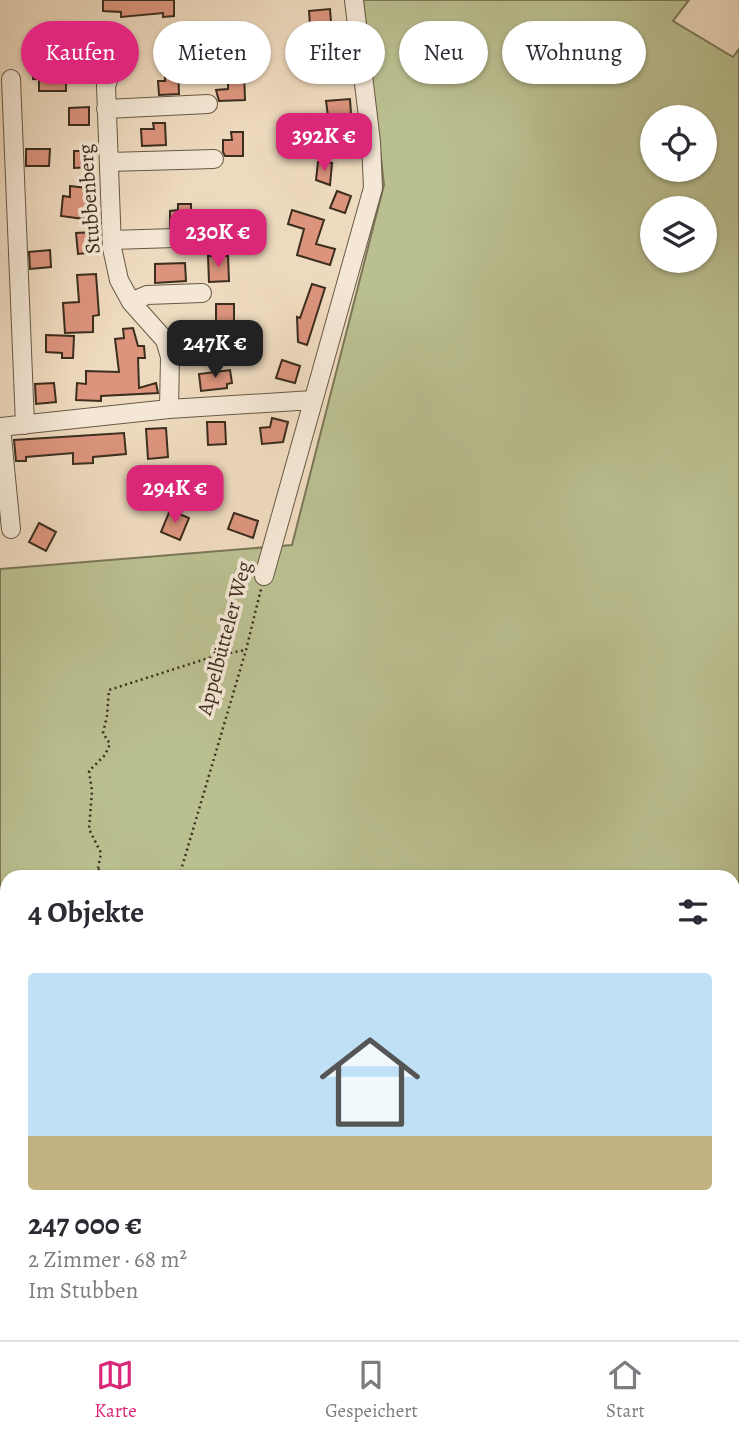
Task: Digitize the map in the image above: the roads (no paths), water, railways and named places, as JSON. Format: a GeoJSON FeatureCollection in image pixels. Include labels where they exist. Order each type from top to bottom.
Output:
{"type":"FeatureCollection","features":[{"type":"Feature","properties":{"kind":"street","name":"Appelbütteler Weg"},"geometry":{"type":"LineString","coordinates":[[264,576],[373,188],[371,142],[354,0]]}},
{"type":"Feature","properties":{"kind":"street"},"geometry":{"type":"LineString","coordinates":[[11,79],[26,425]]}},
{"type":"Feature","properties":{"kind":"street","name":"Stubbenberg"},"geometry":{"type":"LineString","coordinates":[[107,84],[112,240],[119,281],[131,302],[164,340],[170,357],[169,409]]}},
{"type":"Feature","properties":{"kind":"street"},"geometry":{"type":"LineString","coordinates":[[106,108],[208,104]]}},
{"type":"Feature","properties":{"kind":"street"},"geometry":{"type":"LineString","coordinates":[[109,157],[169,151],[180,146]]}},
{"type":"Feature","properties":{"kind":"street"},"geometry":{"type":"LineString","coordinates":[[109,157],[214,159]]}},
{"type":"Feature","properties":{"kind":"street"},"geometry":{"type":"LineString","coordinates":[[112,240],[206,237]]}},
{"type":"Feature","properties":{"kind":"street"},"geometry":{"type":"LineString","coordinates":[[131,302],[147,295],[202,293]]}},
{"type":"Feature","properties":{"kind":"street"},"geometry":{"type":"LineString","coordinates":[[11,529],[1,427],[169,409],[313,400]]}}]}
